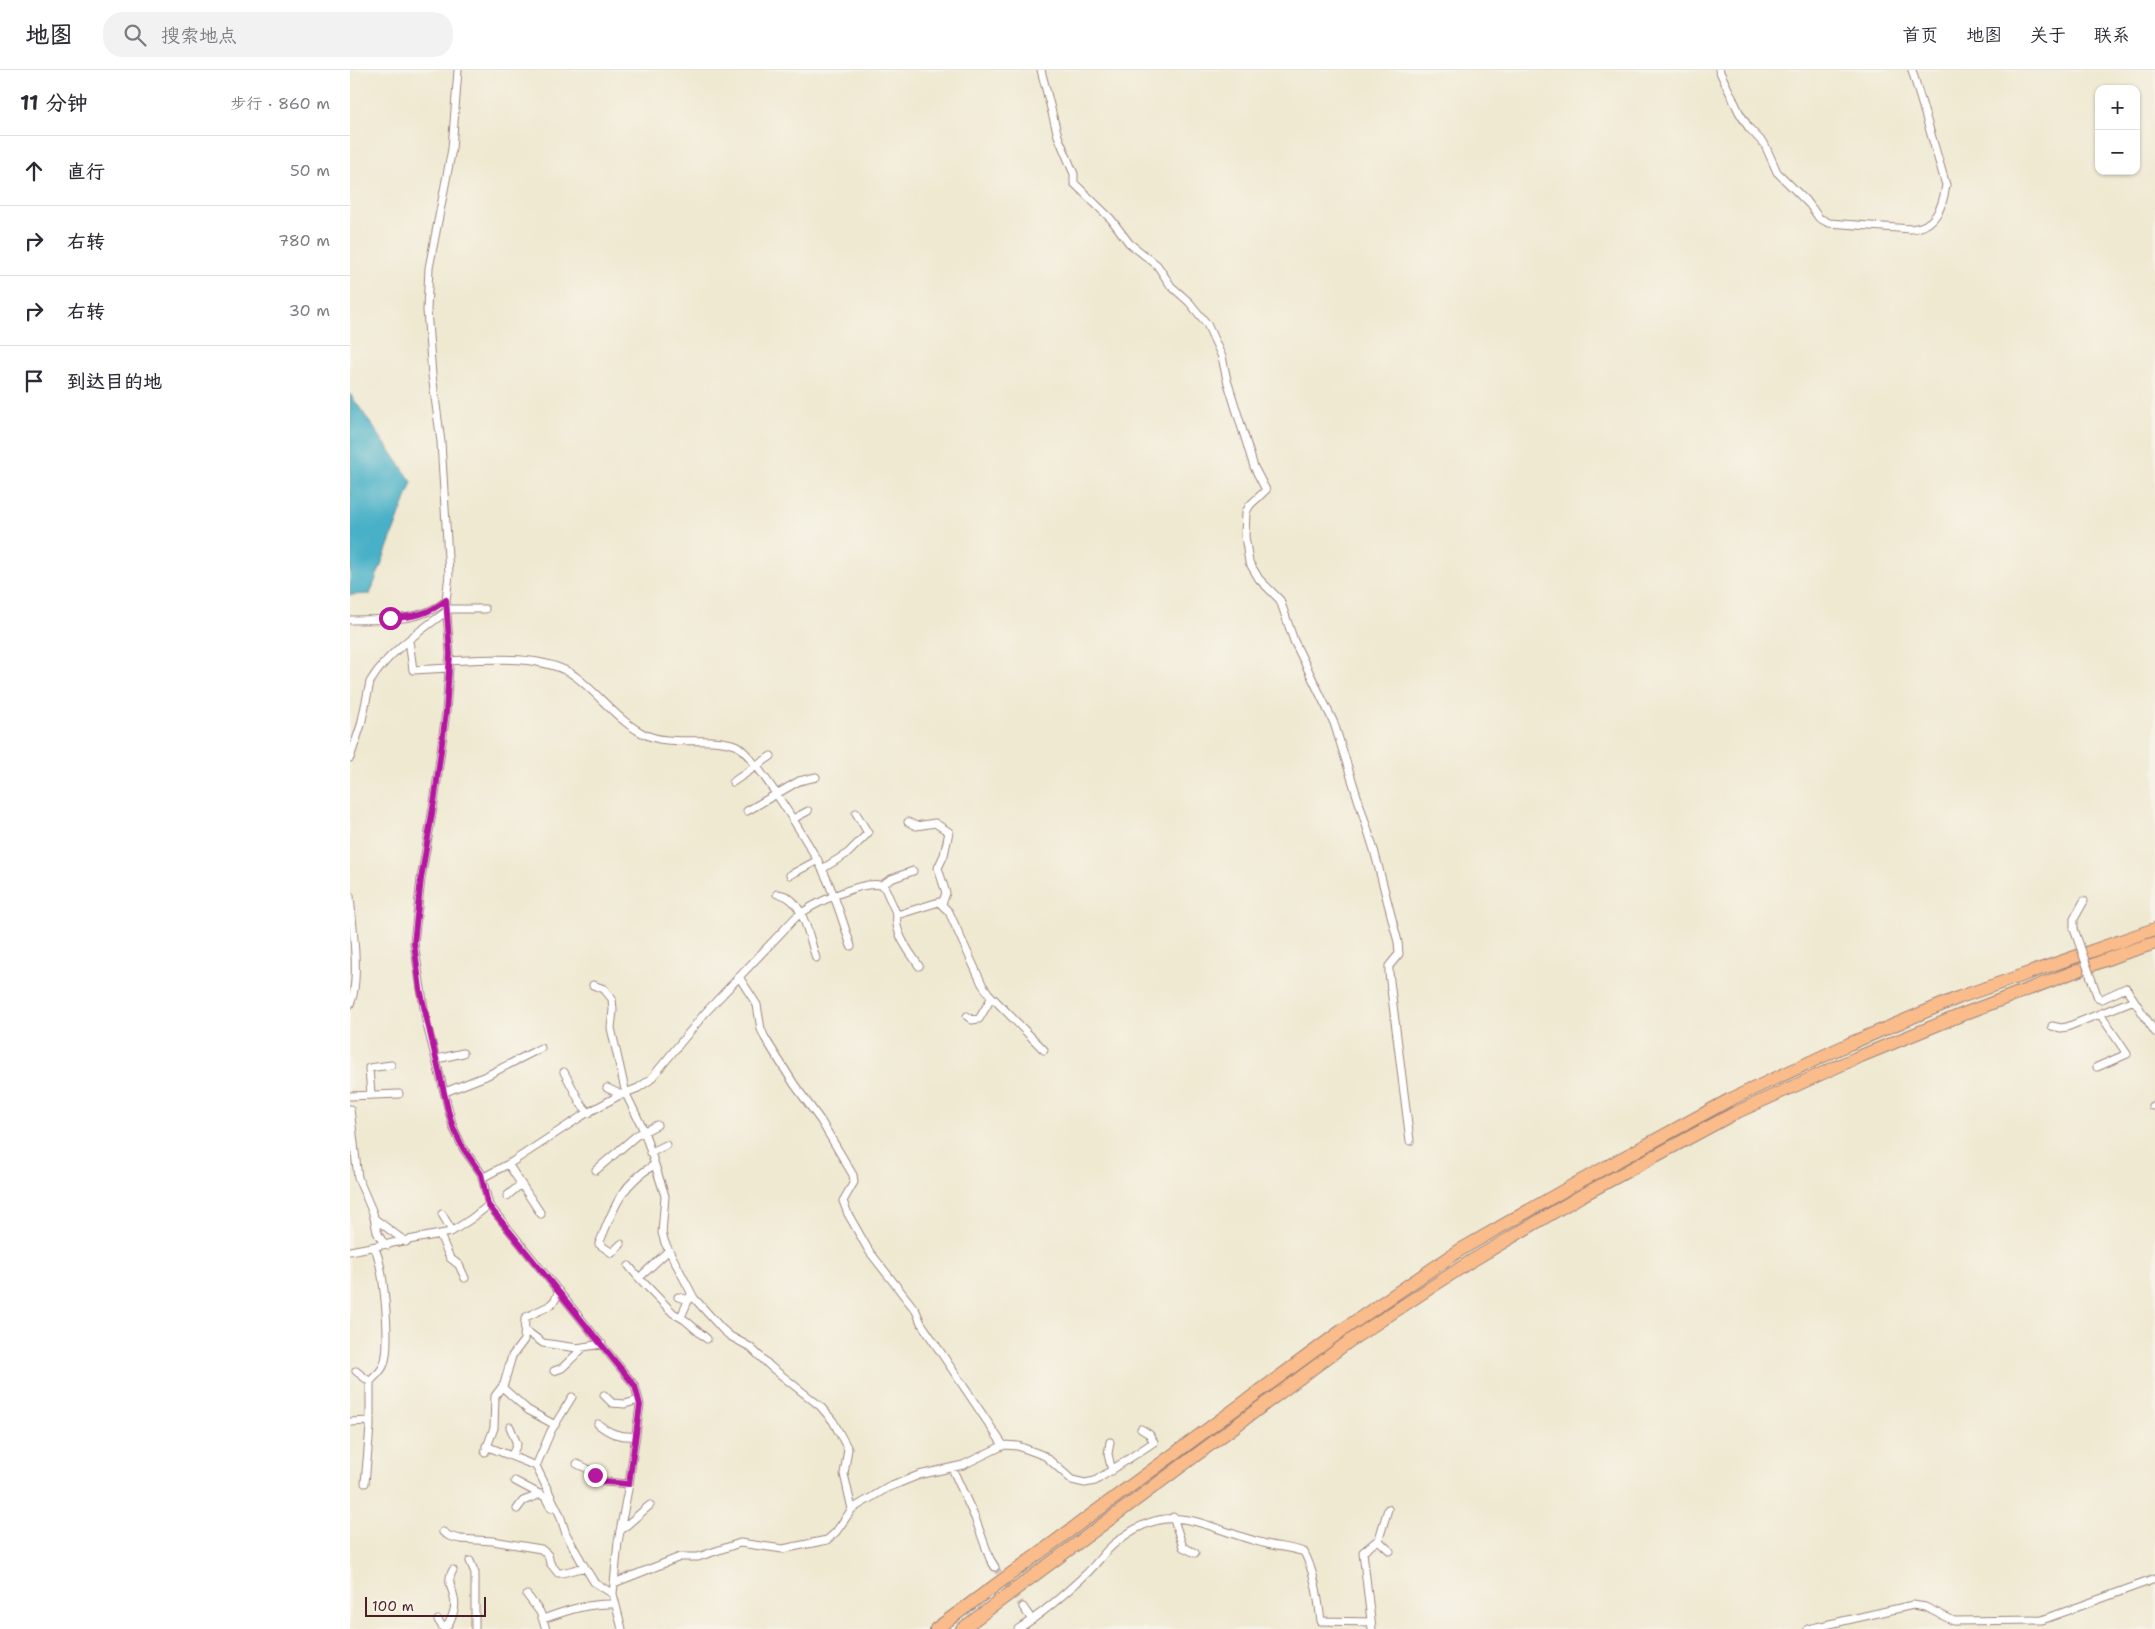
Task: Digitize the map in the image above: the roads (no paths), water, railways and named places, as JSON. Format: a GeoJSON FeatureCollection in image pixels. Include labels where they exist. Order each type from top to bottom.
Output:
{"type":"FeatureCollection","features":[{"type":"Feature","properties":{"kind":"highway"},"geometry":{"type":"LineString","coordinates":[[936,1629],[1344,1329],[1460,1250],[1575,1184],[1729,1100],[1849,1044],[1960,998],[2155,929]]}},
{"type":"Feature","properties":{"kind":"highway"},"geometry":{"type":"LineString","coordinates":[[962,1629],[1351,1340],[1468,1263],[1581,1196],[1735,1113],[1847,1062],[1966,1013],[2155,943]]}},
{"type":"Feature","properties":{"kind":"highway"},"geometry":{"type":"LineString","coordinates":[[2121,954],[2155,948]]}},
{"type":"Feature","properties":{"kind":"street"},"geometry":{"type":"LineString","coordinates":[[458,70],[452,149],[429,268],[427,310],[432,374],[441,442],[449,574],[446,600],[449,665],[435,796],[421,879],[414,943],[420,989],[453,1127],[482,1178],[488,1205],[635,1386],[639,1400],[636,1436],[620,1531],[613,1594],[622,1629]]}},
{"type":"Feature","properties":{"kind":"street"},"geometry":{"type":"LineString","coordinates":[[1041,70],[1058,136],[1074,174],[1074,183],[1111,219],[1129,243],[1157,265],[1172,286],[1204,320],[1222,357],[1247,447],[1254,467],[1266,490],[1246,512],[1245,536],[1249,562],[1259,579],[1280,600],[1294,641],[1334,723],[1374,850],[1398,942],[1399,954],[1389,966],[1389,973],[1410,1141]]}},
{"type":"Feature","properties":{"kind":"street"},"geometry":{"type":"LineString","coordinates":[[1719,70],[1739,112],[1749,128],[1765,146],[1777,172],[1798,192],[1819,218],[1829,223],[1912,229],[1925,226],[1937,215],[1944,199],[1946,185],[1912,70]]}},
{"type":"Feature","properties":{"kind":"street"},"geometry":{"type":"LineString","coordinates":[[350,620],[414,617],[428,613],[446,600]]}},
{"type":"Feature","properties":{"kind":"street"},"geometry":{"type":"LineString","coordinates":[[350,758],[361,725],[370,682],[387,661],[409,640],[447,610],[484,610]]}},
{"type":"Feature","properties":{"kind":"street"},"geometry":{"type":"LineString","coordinates":[[409,640],[413,670],[483,659],[537,662],[559,667],[575,676],[622,719],[644,734],[664,739],[734,744],[742,748],[793,819],[818,860],[834,895],[851,946]]}},
{"type":"Feature","properties":{"kind":"street"},"geometry":{"type":"LineString","coordinates":[[733,782],[771,756]]}},
{"type":"Feature","properties":{"kind":"street"},"geometry":{"type":"LineString","coordinates":[[747,811],[799,781],[816,777]]}},
{"type":"Feature","properties":{"kind":"street"},"geometry":{"type":"LineString","coordinates":[[793,819],[808,810]]}},
{"type":"Feature","properties":{"kind":"street"},"geometry":{"type":"LineString","coordinates":[[822,869],[848,853],[868,833],[856,813]]}},
{"type":"Feature","properties":{"kind":"street"},"geometry":{"type":"LineString","coordinates":[[908,822],[916,826],[935,823],[949,832],[944,856],[938,868],[946,893],[942,904]]}},
{"type":"Feature","properties":{"kind":"street"},"geometry":{"type":"LineString","coordinates":[[790,875],[818,860]]}},
{"type":"Feature","properties":{"kind":"street"},"geometry":{"type":"LineString","coordinates":[[482,1178],[508,1164],[589,1113],[644,1084],[696,1024],[801,913],[834,895],[869,886],[882,885],[891,879],[913,871]]}},
{"type":"Feature","properties":{"kind":"street"},"geometry":{"type":"LineString","coordinates":[[882,885],[886,889],[897,915],[897,927],[900,935],[919,966]]}},
{"type":"Feature","properties":{"kind":"street"},"geometry":{"type":"LineString","coordinates":[[777,894],[791,898],[798,906],[816,958]]}},
{"type":"Feature","properties":{"kind":"street"},"geometry":{"type":"LineString","coordinates":[[350,896],[354,971],[354,988],[350,1004]]}},
{"type":"Feature","properties":{"kind":"street"},"geometry":{"type":"LineString","coordinates":[[2084,901],[2072,923],[2099,999],[2126,988],[2155,1032]]}},
{"type":"Feature","properties":{"kind":"street"},"geometry":{"type":"LineString","coordinates":[[897,915],[939,902],[942,904],[948,912],[978,978],[992,997],[1044,1050]]}},
{"type":"Feature","properties":{"kind":"street"},"geometry":{"type":"LineString","coordinates":[[740,978],[757,1005],[761,1029],[766,1038],[853,1175],[854,1182],[843,1201],[848,1214],[872,1254],[916,1311],[921,1323],[1003,1445]]}},
{"type":"Feature","properties":{"kind":"street"},"geometry":{"type":"LineString","coordinates":[[593,985],[604,989],[612,999],[611,1028],[624,1095],[644,1131],[666,1199],[662,1233],[690,1297],[726,1333],[750,1347],[771,1368],[820,1406],[833,1422],[848,1449],[844,1469],[852,1508]]}},
{"type":"Feature","properties":{"kind":"street"},"geometry":{"type":"LineString","coordinates":[[967,1016],[972,1020],[979,1019],[992,997]]}},
{"type":"Feature","properties":{"kind":"street"},"geometry":{"type":"LineString","coordinates":[[2052,1026],[2067,1027],[2134,1000]]}},
{"type":"Feature","properties":{"kind":"street"},"geometry":{"type":"LineString","coordinates":[[2097,1066],[2127,1054],[2100,1014]]}},
{"type":"Feature","properties":{"kind":"street"},"geometry":{"type":"LineString","coordinates":[[445,1092],[486,1076],[541,1048]]}},
{"type":"Feature","properties":{"kind":"street"},"geometry":{"type":"LineString","coordinates":[[436,1059],[462,1053]]}},
{"type":"Feature","properties":{"kind":"street"},"geometry":{"type":"LineString","coordinates":[[371,1095],[369,1068],[391,1065]]}},
{"type":"Feature","properties":{"kind":"street"},"geometry":{"type":"LineString","coordinates":[[564,1072],[581,1104],[589,1113]]}},
{"type":"Feature","properties":{"kind":"street"},"geometry":{"type":"LineString","coordinates":[[607,1088],[624,1095]]}},
{"type":"Feature","properties":{"kind":"street"},"geometry":{"type":"LineString","coordinates":[[350,1096],[399,1094]]}},
{"type":"Feature","properties":{"kind":"street"},"geometry":{"type":"LineString","coordinates":[[350,1108],[358,1178],[375,1219],[377,1232],[382,1241],[388,1245]]}},
{"type":"Feature","properties":{"kind":"street"},"geometry":{"type":"LineString","coordinates":[[596,1170],[644,1131],[657,1125]]}},
{"type":"Feature","properties":{"kind":"street"},"geometry":{"type":"LineString","coordinates":[[650,1153],[666,1145]]}},
{"type":"Feature","properties":{"kind":"street"},"geometry":{"type":"LineString","coordinates":[[508,1164],[541,1214]]}},
{"type":"Feature","properties":{"kind":"street"},"geometry":{"type":"LineString","coordinates":[[621,1244],[612,1253],[599,1244],[617,1200],[637,1176],[654,1165]]}},
{"type":"Feature","properties":{"kind":"street"},"geometry":{"type":"LineString","coordinates":[[508,1196],[521,1184]]}},
{"type":"Feature","properties":{"kind":"street"},"geometry":{"type":"LineString","coordinates":[[350,1252],[452,1231],[488,1205]]}},
{"type":"Feature","properties":{"kind":"street"},"geometry":{"type":"LineString","coordinates":[[442,1214],[452,1231]]}},
{"type":"Feature","properties":{"kind":"street"},"geometry":{"type":"LineString","coordinates":[[375,1219],[406,1242]]}},
{"type":"Feature","properties":{"kind":"street"},"geometry":{"type":"LineString","coordinates":[[440,1234],[450,1258],[459,1265],[465,1278]]}},
{"type":"Feature","properties":{"kind":"street"},"geometry":{"type":"LineString","coordinates":[[370,1382],[380,1374],[384,1364],[387,1343],[379,1263],[374,1247]]}},
{"type":"Feature","properties":{"kind":"street"},"geometry":{"type":"LineString","coordinates":[[639,1278],[669,1250]]}},
{"type":"Feature","properties":{"kind":"street"},"geometry":{"type":"LineString","coordinates":[[629,1266],[671,1311],[708,1339]]}},
{"type":"Feature","properties":{"kind":"street"},"geometry":{"type":"LineString","coordinates":[[559,1291],[555,1300],[549,1306],[526,1317],[524,1322],[524,1340],[512,1356],[502,1386],[495,1396],[494,1423],[485,1449],[512,1455],[536,1466],[560,1515],[565,1531],[594,1582],[613,1594]]}},
{"type":"Feature","properties":{"kind":"street"},"geometry":{"type":"LineString","coordinates":[[678,1297],[690,1297]]}},
{"type":"Feature","properties":{"kind":"street"},"geometry":{"type":"LineString","coordinates":[[681,1318],[690,1297]]}},
{"type":"Feature","properties":{"kind":"street"},"geometry":{"type":"LineString","coordinates":[[525,1330],[543,1342],[577,1348],[602,1344]]}},
{"type":"Feature","properties":{"kind":"street"},"geometry":{"type":"LineString","coordinates":[[554,1371],[567,1365],[584,1347]]}},
{"type":"Feature","properties":{"kind":"street"},"geometry":{"type":"LineString","coordinates":[[356,1371],[370,1382]]}},
{"type":"Feature","properties":{"kind":"street"},"geometry":{"type":"LineString","coordinates":[[365,1483],[370,1420],[370,1382]]}},
{"type":"Feature","properties":{"kind":"street"},"geometry":{"type":"LineString","coordinates":[[502,1386],[528,1410],[555,1425]]}},
{"type":"Feature","properties":{"kind":"street"},"geometry":{"type":"LineString","coordinates":[[604,1395],[612,1403],[625,1404],[639,1400]]}},
{"type":"Feature","properties":{"kind":"street"},"geometry":{"type":"LineString","coordinates":[[536,1466],[555,1425],[572,1397]]}},
{"type":"Feature","properties":{"kind":"street"},"geometry":{"type":"LineString","coordinates":[[350,1422],[370,1420]]}},
{"type":"Feature","properties":{"kind":"street"},"geometry":{"type":"LineString","coordinates":[[598,1424],[609,1433],[621,1436],[636,1436]]}},
{"type":"Feature","properties":{"kind":"street"},"geometry":{"type":"LineString","coordinates":[[510,1427],[517,1444],[512,1455]]}},
{"type":"Feature","properties":{"kind":"street"},"geometry":{"type":"LineString","coordinates":[[614,1583],[680,1557],[698,1557],[740,1544],[782,1549],[827,1540],[836,1532],[852,1508],[907,1478],[962,1465],[1003,1445],[1018,1446],[1045,1456],[1066,1476],[1078,1482],[1095,1481],[1154,1442],[1141,1429]]}},
{"type":"Feature","properties":{"kind":"street"},"geometry":{"type":"LineString","coordinates":[[1110,1442],[1108,1454],[1112,1471]]}},
{"type":"Feature","properties":{"kind":"street"},"geometry":{"type":"LineString","coordinates":[[577,1464],[605,1482],[629,1484]]}},
{"type":"Feature","properties":{"kind":"street"},"geometry":{"type":"LineString","coordinates":[[952,1468],[995,1567]]}},
{"type":"Feature","properties":{"kind":"street"},"geometry":{"type":"LineString","coordinates":[[515,1481],[545,1497],[560,1526],[565,1531]]}},
{"type":"Feature","properties":{"kind":"street"},"geometry":{"type":"LineString","coordinates":[[517,1510],[523,1501],[541,1494]]}},
{"type":"Feature","properties":{"kind":"street"},"geometry":{"type":"LineString","coordinates":[[620,1531],[650,1505]]}},
{"type":"Feature","properties":{"kind":"street"},"geometry":{"type":"LineString","coordinates":[[1018,1629],[1032,1620],[1087,1574],[1113,1544],[1127,1534],[1158,1520],[1173,1518],[1201,1523],[1263,1543],[1304,1552],[1316,1587],[1321,1621],[1371,1626],[1363,1552],[1378,1540],[1388,1509]]}},
{"type":"Feature","properties":{"kind":"street"},"geometry":{"type":"LineString","coordinates":[[1173,1518],[1183,1547],[1195,1553]]}},
{"type":"Feature","properties":{"kind":"street"},"geometry":{"type":"LineString","coordinates":[[443,1532],[460,1539],[493,1541],[541,1550],[548,1555],[553,1569],[558,1573],[585,1567]]}},
{"type":"Feature","properties":{"kind":"street"},"geometry":{"type":"LineString","coordinates":[[1378,1540],[1390,1551]]}},
{"type":"Feature","properties":{"kind":"street"},"geometry":{"type":"LineString","coordinates":[[470,1561],[475,1573],[475,1629]]}},
{"type":"Feature","properties":{"kind":"street"},"geometry":{"type":"LineString","coordinates":[[444,1629],[455,1604],[449,1584],[449,1576],[453,1570]]}},
{"type":"Feature","properties":{"kind":"street"},"geometry":{"type":"LineString","coordinates":[[1808,1629],[1913,1605],[1925,1608],[1954,1621],[2048,1619],[2155,1580]]}},
{"type":"Feature","properties":{"kind":"street"},"geometry":{"type":"LineString","coordinates":[[526,1595],[544,1619],[546,1629]]}},
{"type":"Feature","properties":{"kind":"street"},"geometry":{"type":"LineString","coordinates":[[544,1619],[580,1606],[615,1604]]}},
{"type":"Feature","properties":{"kind":"street"},"geometry":{"type":"LineString","coordinates":[[1023,1607],[1032,1620]]}},
{"type":"Feature","properties":{"kind":"street"},"geometry":{"type":"LineString","coordinates":[[438,1620],[444,1629]]}},
{"type":"Feature","properties":{"kind":"water"},"geometry":{"type":"Polygon","coordinates":[[[350,394],[412,482],[370,594],[350,595],[350,394]]]}},
{"type":"Feature","properties":{"kind":"tunnel"},"geometry":{"type":"LineString","coordinates":[[995,1567],[1023,1607]]}}]}
